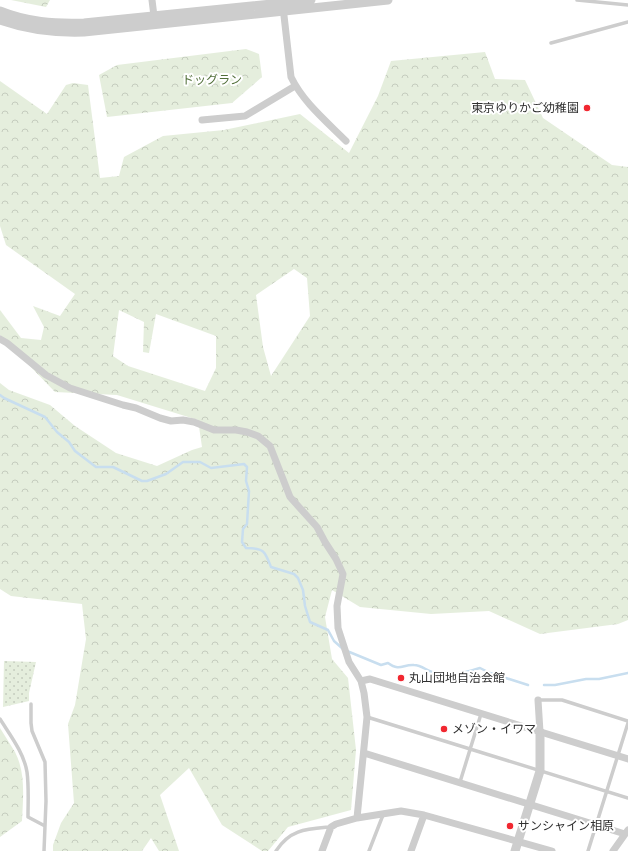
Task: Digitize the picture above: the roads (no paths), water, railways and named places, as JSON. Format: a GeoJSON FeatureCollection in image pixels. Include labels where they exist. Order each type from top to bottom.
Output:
{"type":"FeatureCollection","features":[{"type":"Feature","properties":{"kind":"street"},"geometry":{"type":"LineString","coordinates":[[152,0],[154,16]]}},
{"type":"Feature","properties":{"kind":"street"},"geometry":{"type":"LineString","coordinates":[[0,20],[16,26],[48,32],[84,32],[311,0]]}},
{"type":"Feature","properties":{"kind":"street"},"geometry":{"type":"LineString","coordinates":[[0,11],[24,19],[52,23],[84,23],[283,4],[388,0]]}},
{"type":"Feature","properties":{"kind":"street"},"geometry":{"type":"LineString","coordinates":[[283,4],[290,77],[305,100],[346,141]]}},
{"type":"Feature","properties":{"kind":"street"},"geometry":{"type":"LineString","coordinates":[[202,120],[245,116],[295,86]]}},
{"type":"Feature","properties":{"kind":"street"},"geometry":{"type":"LineString","coordinates":[[0,339],[46,375],[70,388],[136,408],[171,421],[183,420],[194,422],[214,430],[236,430],[247,432],[258,436],[270,446],[290,497],[317,527],[341,568],[342,580],[339,592],[337,618],[342,643],[349,660],[361,681],[367,718],[356,818]]}},
{"type":"Feature","properties":{"kind":"street"},"geometry":{"type":"LineString","coordinates":[[361,681],[370,678],[628,759]]}},
{"type":"Feature","properties":{"kind":"street"},"geometry":{"type":"LineString","coordinates":[[515,851],[540,771],[538,700]]}},
{"type":"Feature","properties":{"kind":"street"},"geometry":{"type":"LineString","coordinates":[[364,753],[530,805],[627,833],[613,851]]}},
{"type":"Feature","properties":{"kind":"street"},"geometry":{"type":"LineString","coordinates":[[322,851],[331,827],[336,824],[356,818],[400,811],[424,815],[552,851]]}},
{"type":"Feature","properties":{"kind":"street"},"geometry":{"type":"LineString","coordinates":[[411,851],[424,815]]}},
{"type":"Feature","properties":{"kind":"lane"},"geometry":{"type":"LineString","coordinates":[[576,0],[628,5]]}},
{"type":"Feature","properties":{"kind":"lane"},"geometry":{"type":"LineString","coordinates":[[551,43],[628,22]]}},
{"type":"Feature","properties":{"kind":"lane"},"geometry":{"type":"LineString","coordinates":[[538,700],[562,700],[628,722],[588,851]]}},
{"type":"Feature","properties":{"kind":"lane"},"geometry":{"type":"LineString","coordinates":[[31,704],[32,731],[45,762],[46,826],[44,851]]}},
{"type":"Feature","properties":{"kind":"lane"},"geometry":{"type":"LineString","coordinates":[[460,782],[481,714]]}},
{"type":"Feature","properties":{"kind":"lane"},"geometry":{"type":"LineString","coordinates":[[367,718],[628,798]]}},
{"type":"Feature","properties":{"kind":"lane"},"geometry":{"type":"LineString","coordinates":[[0,719],[19,750],[27,771],[29,794],[28,817],[46,826]]}},
{"type":"Feature","properties":{"kind":"lane"},"geometry":{"type":"LineString","coordinates":[[369,851],[383,814]]}},
{"type":"Feature","properties":{"kind":"lane"},"geometry":{"type":"LineString","coordinates":[[276,851],[287,838],[294,833],[302,830],[331,827]]}},
{"type":"Feature","properties":{"kind":"waterway"},"geometry":{"type":"LineString","coordinates":[[0,395],[45,417],[57,432],[69,442],[75,451],[96,467],[113,467],[142,481],[147,481],[166,474],[183,462],[200,462],[211,468],[244,464],[247,467],[246,481],[249,491],[247,524],[243,529],[242,542],[246,548],[257,549],[263,552],[271,567],[294,574],[298,578],[303,590],[305,606],[310,622],[328,630],[334,641],[343,649]]}},
{"type":"Feature","properties":{"kind":"waterway"},"geometry":{"type":"LineString","coordinates":[[347,651],[381,665],[388,663],[396,667],[417,665],[432,672],[445,675],[480,668],[490,673],[528,685]]}},
{"type":"Feature","properties":{"kind":"waterway"},"geometry":{"type":"LineString","coordinates":[[544,685],[555,685],[586,679],[599,679],[628,673]]}},
{"type":"Feature","properties":{"kind":"place","name":"東京ゆりかご幼稚園"},"geometry":{"type":"Point","coordinates":[587,108]}},
{"type":"Feature","properties":{"kind":"place","name":"丸山団地自治会館"},"geometry":{"type":"Point","coordinates":[401,678]}},
{"type":"Feature","properties":{"kind":"place","name":"メゾン・イワマ"},"geometry":{"type":"Point","coordinates":[444,729]}},
{"type":"Feature","properties":{"kind":"place","name":"サンシャイン相原"},"geometry":{"type":"Point","coordinates":[510,826]}},
{"type":"Feature","properties":{"kind":"park label","name":"ドッグラン"},"geometry":{"type":"Point","coordinates":[212,80]}}]}
